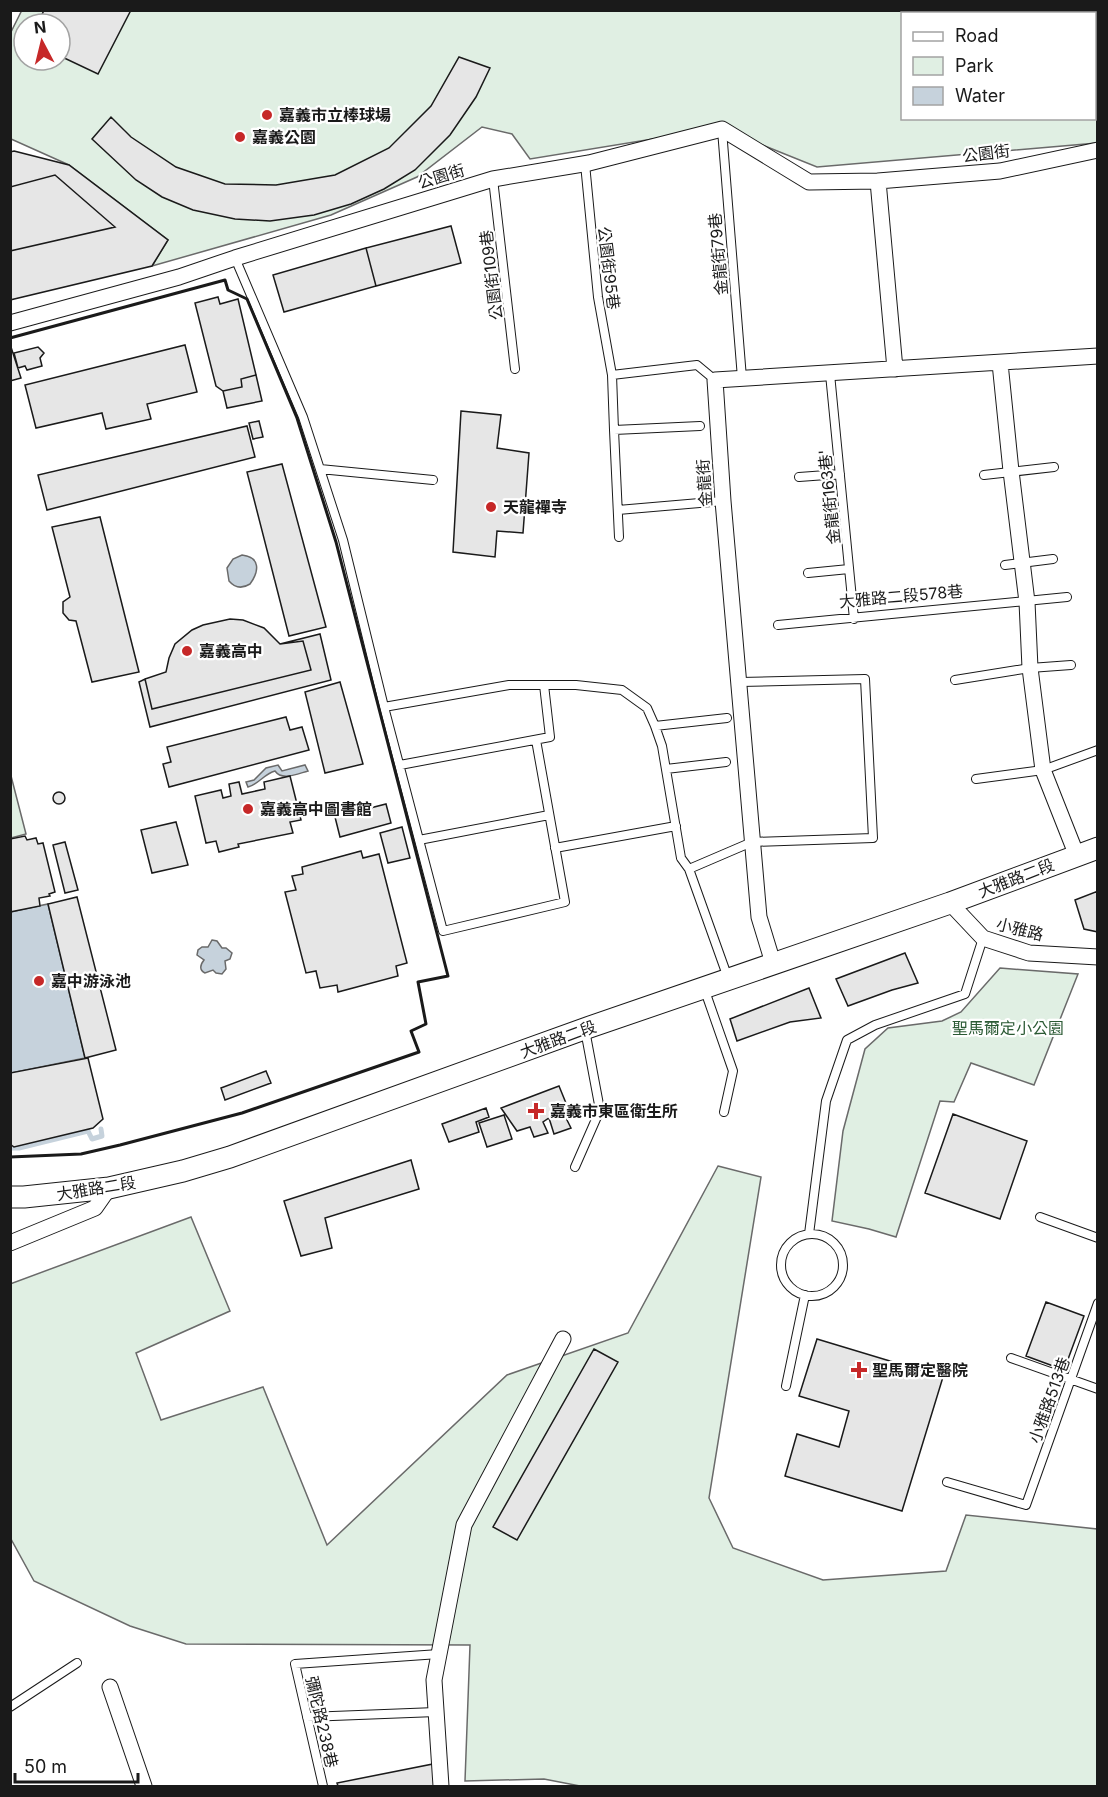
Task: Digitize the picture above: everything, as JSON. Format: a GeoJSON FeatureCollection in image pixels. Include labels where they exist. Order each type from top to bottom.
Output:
{"type":"FeatureCollection","features":[{"type":"Feature","properties":{"kind":"main road","name":"大雅路二段"},"geometry":{"type":"LineString","coordinates":[[10,1197],[109,1188],[183,1171],[264,1146],[584,1029],[950,903],[1098,848]]}},
{"type":"Feature","properties":{"kind":"street","name":"公園街"},"geometry":{"type":"LineString","coordinates":[[10,323],[179,277],[493,178],[585,164],[722,129],[809,182],[878,181],[1000,171],[1098,150]]}},
{"type":"Feature","properties":{"kind":"street"},"geometry":{"type":"LineString","coordinates":[[878,181],[896,369]]}},
{"type":"Feature","properties":{"kind":"street"},"geometry":{"type":"LineString","coordinates":[[715,380],[1098,356]]}},
{"type":"Feature","properties":{"kind":"street"},"geometry":{"type":"LineString","coordinates":[[1000,363],[1027,602],[1030,668],[1044,770],[1077,856]]}},
{"type":"Feature","properties":{"kind":"street","name":"金龍街"},"geometry":{"type":"LineString","coordinates":[[715,380],[723,501],[759,917],[773,963]]}},
{"type":"Feature","properties":{"kind":"street","name":"小雅路"},"geometry":{"type":"LineString","coordinates":[[950,903],[983,938],[1029,953],[1098,957]]}},
{"type":"Feature","properties":{"kind":"street"},"geometry":{"type":"LineString","coordinates":[[10,1243],[95,1208],[109,1188]]}},
{"type":"Feature","properties":{"kind":"street"},"geometry":{"type":"LineString","coordinates":[[441,1786],[434,1680],[464,1525],[563,1339]]}},
{"type":"Feature","properties":{"kind":"street"},"geometry":{"type":"LineString","coordinates":[[110,1687],[140,1785]]}},
{"type":"Feature","properties":{"kind":"lane","name":"金龍街79巷"},"geometry":{"type":"LineString","coordinates":[[722,129],[742,378]]}},
{"type":"Feature","properties":{"kind":"lane","name":"公園街95巷"},"geometry":{"type":"LineString","coordinates":[[585,164],[598,297],[612,375],[619,537]]}},
{"type":"Feature","properties":{"kind":"lane","name":"公園街109巷"},"geometry":{"type":"LineString","coordinates":[[493,178],[515,369]]}},
{"type":"Feature","properties":{"kind":"lane"},"geometry":{"type":"LineString","coordinates":[[235,258],[303,417],[343,540],[443,931],[565,902],[536,740]]}},
{"type":"Feature","properties":{"kind":"lane"},"geometry":{"type":"LineString","coordinates":[[612,375],[697,365],[715,380]]}},
{"type":"Feature","properties":{"kind":"lane","name":"金龍街163巷'"},"geometry":{"type":"LineString","coordinates":[[830,374],[854,619]]}},
{"type":"Feature","properties":{"kind":"lane"},"geometry":{"type":"LineString","coordinates":[[614,430],[700,426]]}},
{"type":"Feature","properties":{"kind":"lane"},"geometry":{"type":"LineString","coordinates":[[984,475],[1054,467]]}},
{"type":"Feature","properties":{"kind":"lane"},"geometry":{"type":"LineString","coordinates":[[320,469],[433,480]]}},
{"type":"Feature","properties":{"kind":"lane"},"geometry":{"type":"LineString","coordinates":[[799,477],[840,474]]}},
{"type":"Feature","properties":{"kind":"lane"},"geometry":{"type":"LineString","coordinates":[[618,510],[723,501]]}},
{"type":"Feature","properties":{"kind":"lane"},"geometry":{"type":"LineString","coordinates":[[1005,565],[1053,560]]}},
{"type":"Feature","properties":{"kind":"lane"},"geometry":{"type":"LineString","coordinates":[[808,573],[849,569]]}},
{"type":"Feature","properties":{"kind":"lane","name":"大雅路二段578巷"},"geometry":{"type":"LineString","coordinates":[[778,626],[1067,597]]}},
{"type":"Feature","properties":{"kind":"lane"},"geometry":{"type":"LineString","coordinates":[[955,680],[1030,668],[1071,665]]}},
{"type":"Feature","properties":{"kind":"lane"},"geometry":{"type":"LineString","coordinates":[[689,869],[752,842],[873,838],[865,679],[740,682]]}},
{"type":"Feature","properties":{"kind":"lane"},"geometry":{"type":"LineString","coordinates":[[400,765],[550,737],[544,685]]}},
{"type":"Feature","properties":{"kind":"lane"},"geometry":{"type":"LineString","coordinates":[[384,707],[509,686],[576,685],[622,690],[647,708],[662,746],[681,858],[689,869],[728,980]]}},
{"type":"Feature","properties":{"kind":"lane"},"geometry":{"type":"LineString","coordinates":[[655,726],[727,718]]}},
{"type":"Feature","properties":{"kind":"lane"},"geometry":{"type":"LineString","coordinates":[[976,779],[1044,770],[1098,750]]}},
{"type":"Feature","properties":{"kind":"lane"},"geometry":{"type":"LineString","coordinates":[[666,769],[726,762]]}},
{"type":"Feature","properties":{"kind":"lane"},"geometry":{"type":"LineString","coordinates":[[419,840],[549,815]]}},
{"type":"Feature","properties":{"kind":"lane"},"geometry":{"type":"LineString","coordinates":[[555,848],[676,826]]}},
{"type":"Feature","properties":{"kind":"lane"},"geometry":{"type":"LineString","coordinates":[[809,1234],[826,1101],[847,1040],[875,1025],[965,994],[983,938]]}},
{"type":"Feature","properties":{"kind":"lane"},"geometry":{"type":"LineString","coordinates":[[704,988],[734,1071],[724,1112]]}},
{"type":"Feature","properties":{"kind":"lane"},"geometry":{"type":"LineString","coordinates":[[575,1167],[600,1110],[584,1029]]}},
{"type":"Feature","properties":{"kind":"lane"},"geometry":{"type":"LineString","coordinates":[[1040,1217],[1098,1238]]}},
{"type":"Feature","properties":{"kind":"lane"},"geometry":{"type":"LineString","coordinates":[[820,1234],[837,1246],[842,1256],[843,1267],[834,1286],[826,1292],[805,1295],[789,1285],[784,1277],[781,1268],[782,1258],[791,1241],[800,1236],[820,1234]]}},
{"type":"Feature","properties":{"kind":"lane"},"geometry":{"type":"LineString","coordinates":[[786,1386],[805,1295]]}},
{"type":"Feature","properties":{"kind":"lane","name":"小雅路513巷"},"geometry":{"type":"LineString","coordinates":[[947,1482],[1026,1505],[1098,1303]]}},
{"type":"Feature","properties":{"kind":"lane"},"geometry":{"type":"LineString","coordinates":[[1011,1358],[1098,1389]]}},
{"type":"Feature","properties":{"kind":"lane","name":"彌陀路238巷"},"geometry":{"type":"LineString","coordinates":[[323,1786],[295,1664],[439,1654]]}},
{"type":"Feature","properties":{"kind":"lane"},"geometry":{"type":"LineString","coordinates":[[10,1707],[77,1663]]}},
{"type":"Feature","properties":{"kind":"lane"},"geometry":{"type":"LineString","coordinates":[[307,1717],[436,1712]]}},
{"type":"Feature","properties":{"kind":"green space","name":"嘉義公園"},"geometry":{"type":"Polygon","coordinates":[[[22,10],[1097,11],[1097,143],[817,167],[720,128],[530,159],[512,134],[482,127],[417,177],[331,215],[152,266],[168,240],[69,165],[11,139],[10,34],[12,30],[12,72],[72,72],[72,12],[21,12],[22,10]]]}},
{"type":"Feature","properties":{"kind":"green space"},"geometry":{"type":"Polygon","coordinates":[[[10,772],[26,834],[11,838],[10,838],[10,772]]]}},
{"type":"Feature","properties":{"kind":"green space","name":"聖馬爾定小公園"},"geometry":{"type":"Polygon","coordinates":[[[1000,968],[1078,974],[1034,1085],[971,1063],[954,1102],[940,1101],[896,1237],[832,1221],[843,1131],[865,1049],[888,1028],[942,1021],[961,1012],[1000,968]]]}},
{"type":"Feature","properties":{"kind":"green space"},"geometry":{"type":"Polygon","coordinates":[[[718,1166],[761,1177],[709,1498],[733,1548],[823,1580],[946,1571],[966,1515],[1097,1529],[1097,1786],[580,1786],[544,1779],[465,1781],[470,1645],[186,1644],[130,1626],[34,1581],[11,1539],[10,1284],[191,1217],[230,1311],[136,1353],[161,1420],[263,1387],[327,1545],[507,1375],[628,1333],[718,1166]]]}},
{"type":"Feature","properties":{"kind":"water"},"geometry":{"type":"Polygon","coordinates":[[[242,555],[253,559],[257,566],[250,584],[239,587],[229,581],[227,568],[233,559],[242,555]]]}},
{"type":"Feature","properties":{"kind":"water"},"geometry":{"type":"Polygon","coordinates":[[[278,765],[282,771],[305,765],[308,771],[282,776],[275,771],[248,787],[246,782],[254,780],[266,768],[278,765]]]}},
{"type":"Feature","properties":{"kind":"water","name":"嘉中游泳池"},"geometry":{"type":"Polygon","coordinates":[[[48,904],[85,1058],[11,1073],[10,912],[48,904]]]}},
{"type":"Feature","properties":{"kind":"water"},"geometry":{"type":"Polygon","coordinates":[[[212,940],[217,941],[222,948],[232,953],[230,959],[225,961],[226,969],[222,974],[213,970],[205,973],[201,969],[204,960],[197,955],[198,950],[208,947],[212,940]]]}},
{"type":"Feature","properties":{"kind":"building"},"geometry":{"type":"Polygon","coordinates":[[[44,10],[131,10],[98,74],[72,62],[72,12],[43,12],[44,10]]]}},
{"type":"Feature","properties":{"kind":"building"},"geometry":{"type":"Polygon","coordinates":[[[459,57],[490,68],[476,97],[450,135],[415,170],[384,189],[351,204],[314,215],[270,221],[235,219],[193,210],[162,197],[136,180],[92,139],[111,117],[131,137],[176,167],[225,184],[276,185],[335,175],[389,148],[431,106],[459,57]]]}},
{"type":"Feature","properties":{"kind":"building"},"geometry":{"type":"Polygon","coordinates":[[[14,151],[69,165],[168,240],[152,266],[10,300],[10,152],[14,151]]]}},
{"type":"Feature","properties":{"kind":"building"},"geometry":{"type":"Polygon","coordinates":[[[55,175],[115,227],[10,251],[10,187],[55,175]]]}},
{"type":"Feature","properties":{"kind":"building"},"geometry":{"type":"Polygon","coordinates":[[[451,226],[461,263],[376,286],[366,248],[451,226]]]}},
{"type":"Feature","properties":{"kind":"building"},"geometry":{"type":"Polygon","coordinates":[[[366,248],[376,286],[284,312],[273,275],[366,248]]]}},
{"type":"Feature","properties":{"kind":"building"},"geometry":{"type":"Polygon","coordinates":[[[218,297],[220,304],[238,299],[256,375],[241,379],[242,387],[223,391],[216,386],[195,303],[218,297]]]}},
{"type":"Feature","properties":{"kind":"building"},"geometry":{"type":"Polygon","coordinates":[[[10,344],[21,378],[10,381],[10,344]]]}},
{"type":"Feature","properties":{"kind":"building"},"geometry":{"type":"Polygon","coordinates":[[[185,345],[197,392],[147,404],[151,419],[106,429],[102,413],[36,428],[25,385],[185,345]]]}},
{"type":"Feature","properties":{"kind":"building"},"geometry":{"type":"Polygon","coordinates":[[[38,347],[44,353],[40,358],[42,366],[27,370],[25,366],[18,368],[14,353],[38,347]]]}},
{"type":"Feature","properties":{"kind":"building"},"geometry":{"type":"Polygon","coordinates":[[[256,375],[262,401],[227,408],[223,391],[242,387],[241,379],[256,375]]]}},
{"type":"Feature","properties":{"kind":"building","name":"天龍禪寺"},"geometry":{"type":"Polygon","coordinates":[[[461,411],[501,415],[497,448],[529,453],[523,533],[497,531],[495,557],[453,552],[461,411]]]}},
{"type":"Feature","properties":{"kind":"building"},"geometry":{"type":"Polygon","coordinates":[[[259,421],[263,437],[253,439],[249,423],[259,421]]]}},
{"type":"Feature","properties":{"kind":"building"},"geometry":{"type":"Polygon","coordinates":[[[247,426],[255,457],[47,510],[38,475],[247,426]]]}},
{"type":"Feature","properties":{"kind":"building"},"geometry":{"type":"Polygon","coordinates":[[[282,464],[326,627],[289,636],[247,472],[282,464]]]}},
{"type":"Feature","properties":{"kind":"building"},"geometry":{"type":"Polygon","coordinates":[[[100,517],[139,672],[92,682],[76,621],[69,620],[63,613],[63,602],[70,597],[52,527],[100,517]]]}},
{"type":"Feature","properties":{"kind":"building"},"geometry":{"type":"Polygon","coordinates":[[[230,619],[243,620],[264,628],[280,644],[303,641],[311,670],[152,709],[145,679],[166,672],[175,644],[192,630],[203,625],[230,619]]]}},
{"type":"Feature","properties":{"kind":"building"},"geometry":{"type":"Polygon","coordinates":[[[320,634],[331,680],[150,727],[139,682],[145,679],[152,709],[311,670],[303,641],[280,644],[320,634]]]}},
{"type":"Feature","properties":{"kind":"building"},"geometry":{"type":"Polygon","coordinates":[[[340,682],[363,764],[325,773],[305,692],[340,682]]]}},
{"type":"Feature","properties":{"kind":"building"},"geometry":{"type":"Polygon","coordinates":[[[286,717],[290,730],[302,727],[309,750],[169,787],[163,764],[171,762],[167,747],[286,717]]]}},
{"type":"Feature","properties":{"kind":"building","name":"嘉義高中圖書館"},"geometry":{"type":"Polygon","coordinates":[[[290,776],[301,820],[290,822],[293,833],[238,844],[239,847],[219,852],[216,841],[206,843],[195,796],[221,790],[223,798],[231,796],[229,784],[239,782],[242,794],[265,789],[264,782],[290,776]]]}},
{"type":"Feature","properties":{"kind":"building"},"geometry":{"type":"Polygon","coordinates":[[[61,792],[64,793],[64,803],[57,804],[54,803],[53,796],[54,793],[61,792]]]}},
{"type":"Feature","properties":{"kind":"building"},"geometry":{"type":"Polygon","coordinates":[[[386,804],[391,823],[340,837],[335,817],[386,804]]]}},
{"type":"Feature","properties":{"kind":"building"},"geometry":{"type":"Polygon","coordinates":[[[176,822],[188,865],[152,873],[141,830],[176,822]]]}},
{"type":"Feature","properties":{"kind":"building"},"geometry":{"type":"Polygon","coordinates":[[[402,827],[410,858],[388,863],[380,833],[402,827]]]}},
{"type":"Feature","properties":{"kind":"building"},"geometry":{"type":"Polygon","coordinates":[[[25,836],[27,840],[36,838],[38,844],[43,843],[55,892],[49,894],[50,896],[39,898],[40,906],[10,912],[10,839],[25,836]]]}},
{"type":"Feature","properties":{"kind":"building"},"geometry":{"type":"Polygon","coordinates":[[[65,842],[78,890],[65,893],[53,845],[65,842]]]}},
{"type":"Feature","properties":{"kind":"building"},"geometry":{"type":"Polygon","coordinates":[[[361,851],[363,858],[379,854],[407,963],[396,966],[398,976],[338,992],[337,985],[320,988],[316,971],[306,973],[285,892],[296,890],[292,876],[303,874],[302,867],[361,851]]]}},
{"type":"Feature","properties":{"kind":"building"},"geometry":{"type":"Polygon","coordinates":[[[1098,891],[1098,932],[1084,929],[1075,900],[1098,891]]]}},
{"type":"Feature","properties":{"kind":"building"},"geometry":{"type":"Polygon","coordinates":[[[77,897],[116,1050],[85,1058],[48,904],[77,897]]]}},
{"type":"Feature","properties":{"kind":"building"},"geometry":{"type":"Polygon","coordinates":[[[905,953],[918,983],[848,1006],[836,979],[905,953]]]}},
{"type":"Feature","properties":{"kind":"building"},"geometry":{"type":"Polygon","coordinates":[[[809,988],[821,1018],[790,1022],[737,1041],[730,1019],[809,988]]]}},
{"type":"Feature","properties":{"kind":"building"},"geometry":{"type":"Polygon","coordinates":[[[88,1058],[103,1119],[93,1128],[14,1147],[10,1144],[10,1073],[88,1058]]]}},
{"type":"Feature","properties":{"kind":"building"},"geometry":{"type":"Polygon","coordinates":[[[266,1071],[271,1083],[225,1100],[221,1088],[266,1071]]]}},
{"type":"Feature","properties":{"kind":"building","name":"嘉義市東區衛生所"},"geometry":{"type":"Polygon","coordinates":[[[559,1086],[570,1113],[565,1116],[571,1128],[554,1134],[549,1118],[543,1122],[548,1133],[534,1137],[530,1127],[517,1131],[501,1108],[559,1086]]]}},
{"type":"Feature","properties":{"kind":"building"},"geometry":{"type":"Polygon","coordinates":[[[486,1108],[489,1117],[476,1122],[479,1132],[449,1142],[442,1124],[486,1108]]]}},
{"type":"Feature","properties":{"kind":"building"},"geometry":{"type":"Polygon","coordinates":[[[953,1114],[1027,1141],[1000,1219],[925,1193],[953,1114]]]}},
{"type":"Feature","properties":{"kind":"building"},"geometry":{"type":"Polygon","coordinates":[[[504,1115],[512,1139],[487,1147],[479,1123],[504,1115]]]}},
{"type":"Feature","properties":{"kind":"building"},"geometry":{"type":"Polygon","coordinates":[[[411,1160],[419,1189],[325,1218],[332,1248],[301,1256],[284,1201],[411,1160]]]}},
{"type":"Feature","properties":{"kind":"building"},"geometry":{"type":"Polygon","coordinates":[[[1046,1302],[1084,1316],[1064,1370],[1026,1356],[1046,1302]]]}},
{"type":"Feature","properties":{"kind":"building"},"geometry":{"type":"Polygon","coordinates":[[[817,1339],[943,1377],[902,1511],[785,1476],[797,1434],[839,1447],[849,1411],[799,1396],[817,1339]]]}},
{"type":"Feature","properties":{"kind":"building"},"geometry":{"type":"Polygon","coordinates":[[[594,1349],[618,1362],[517,1540],[493,1527],[594,1349]]]}},
{"type":"Feature","properties":{"kind":"building"},"geometry":{"type":"Polygon","coordinates":[[[438,1763],[439,1786],[338,1786],[337,1783],[438,1763]]]}},
{"type":"Feature","properties":{"kind":"waterway"},"geometry":{"type":"LineString","coordinates":[[10,1148],[19,1148],[88,1131],[92,1139],[102,1136],[101,1129]]}},
{"type":"Feature","properties":{"kind":"wall"},"geometry":{"type":"LineString","coordinates":[[10,338],[225,280],[228,290],[247,299],[297,418],[336,542],[448,976],[418,982],[426,1024],[411,1031],[419,1052],[242,1113],[120,1145],[81,1154],[10,1157]]}},
{"type":"Feature","properties":{"kind":"place","name":"嘉義市立棒球場"},"geometry":{"type":"Point","coordinates":[267,115]}},
{"type":"Feature","properties":{"kind":"place","name":"嘉義公園"},"geometry":{"type":"Point","coordinates":[240,137]}},
{"type":"Feature","properties":{"kind":"place","name":"天龍禪寺"},"geometry":{"type":"Point","coordinates":[491,507]}},
{"type":"Feature","properties":{"kind":"place","name":"嘉義高中"},"geometry":{"type":"Point","coordinates":[187,651]}},
{"type":"Feature","properties":{"kind":"place","name":"嘉義高中圖書館"},"geometry":{"type":"Point","coordinates":[248,809]}},
{"type":"Feature","properties":{"kind":"place","name":"嘉中游泳池"},"geometry":{"type":"Point","coordinates":[39,981]}},
{"type":"Feature","properties":{"kind":"place","name":"嘉義市東區衛生所"},"geometry":{"type":"Point","coordinates":[536,1111]}},
{"type":"Feature","properties":{"kind":"place","name":"聖馬爾定醫院"},"geometry":{"type":"Point","coordinates":[859,1370]}}]}
